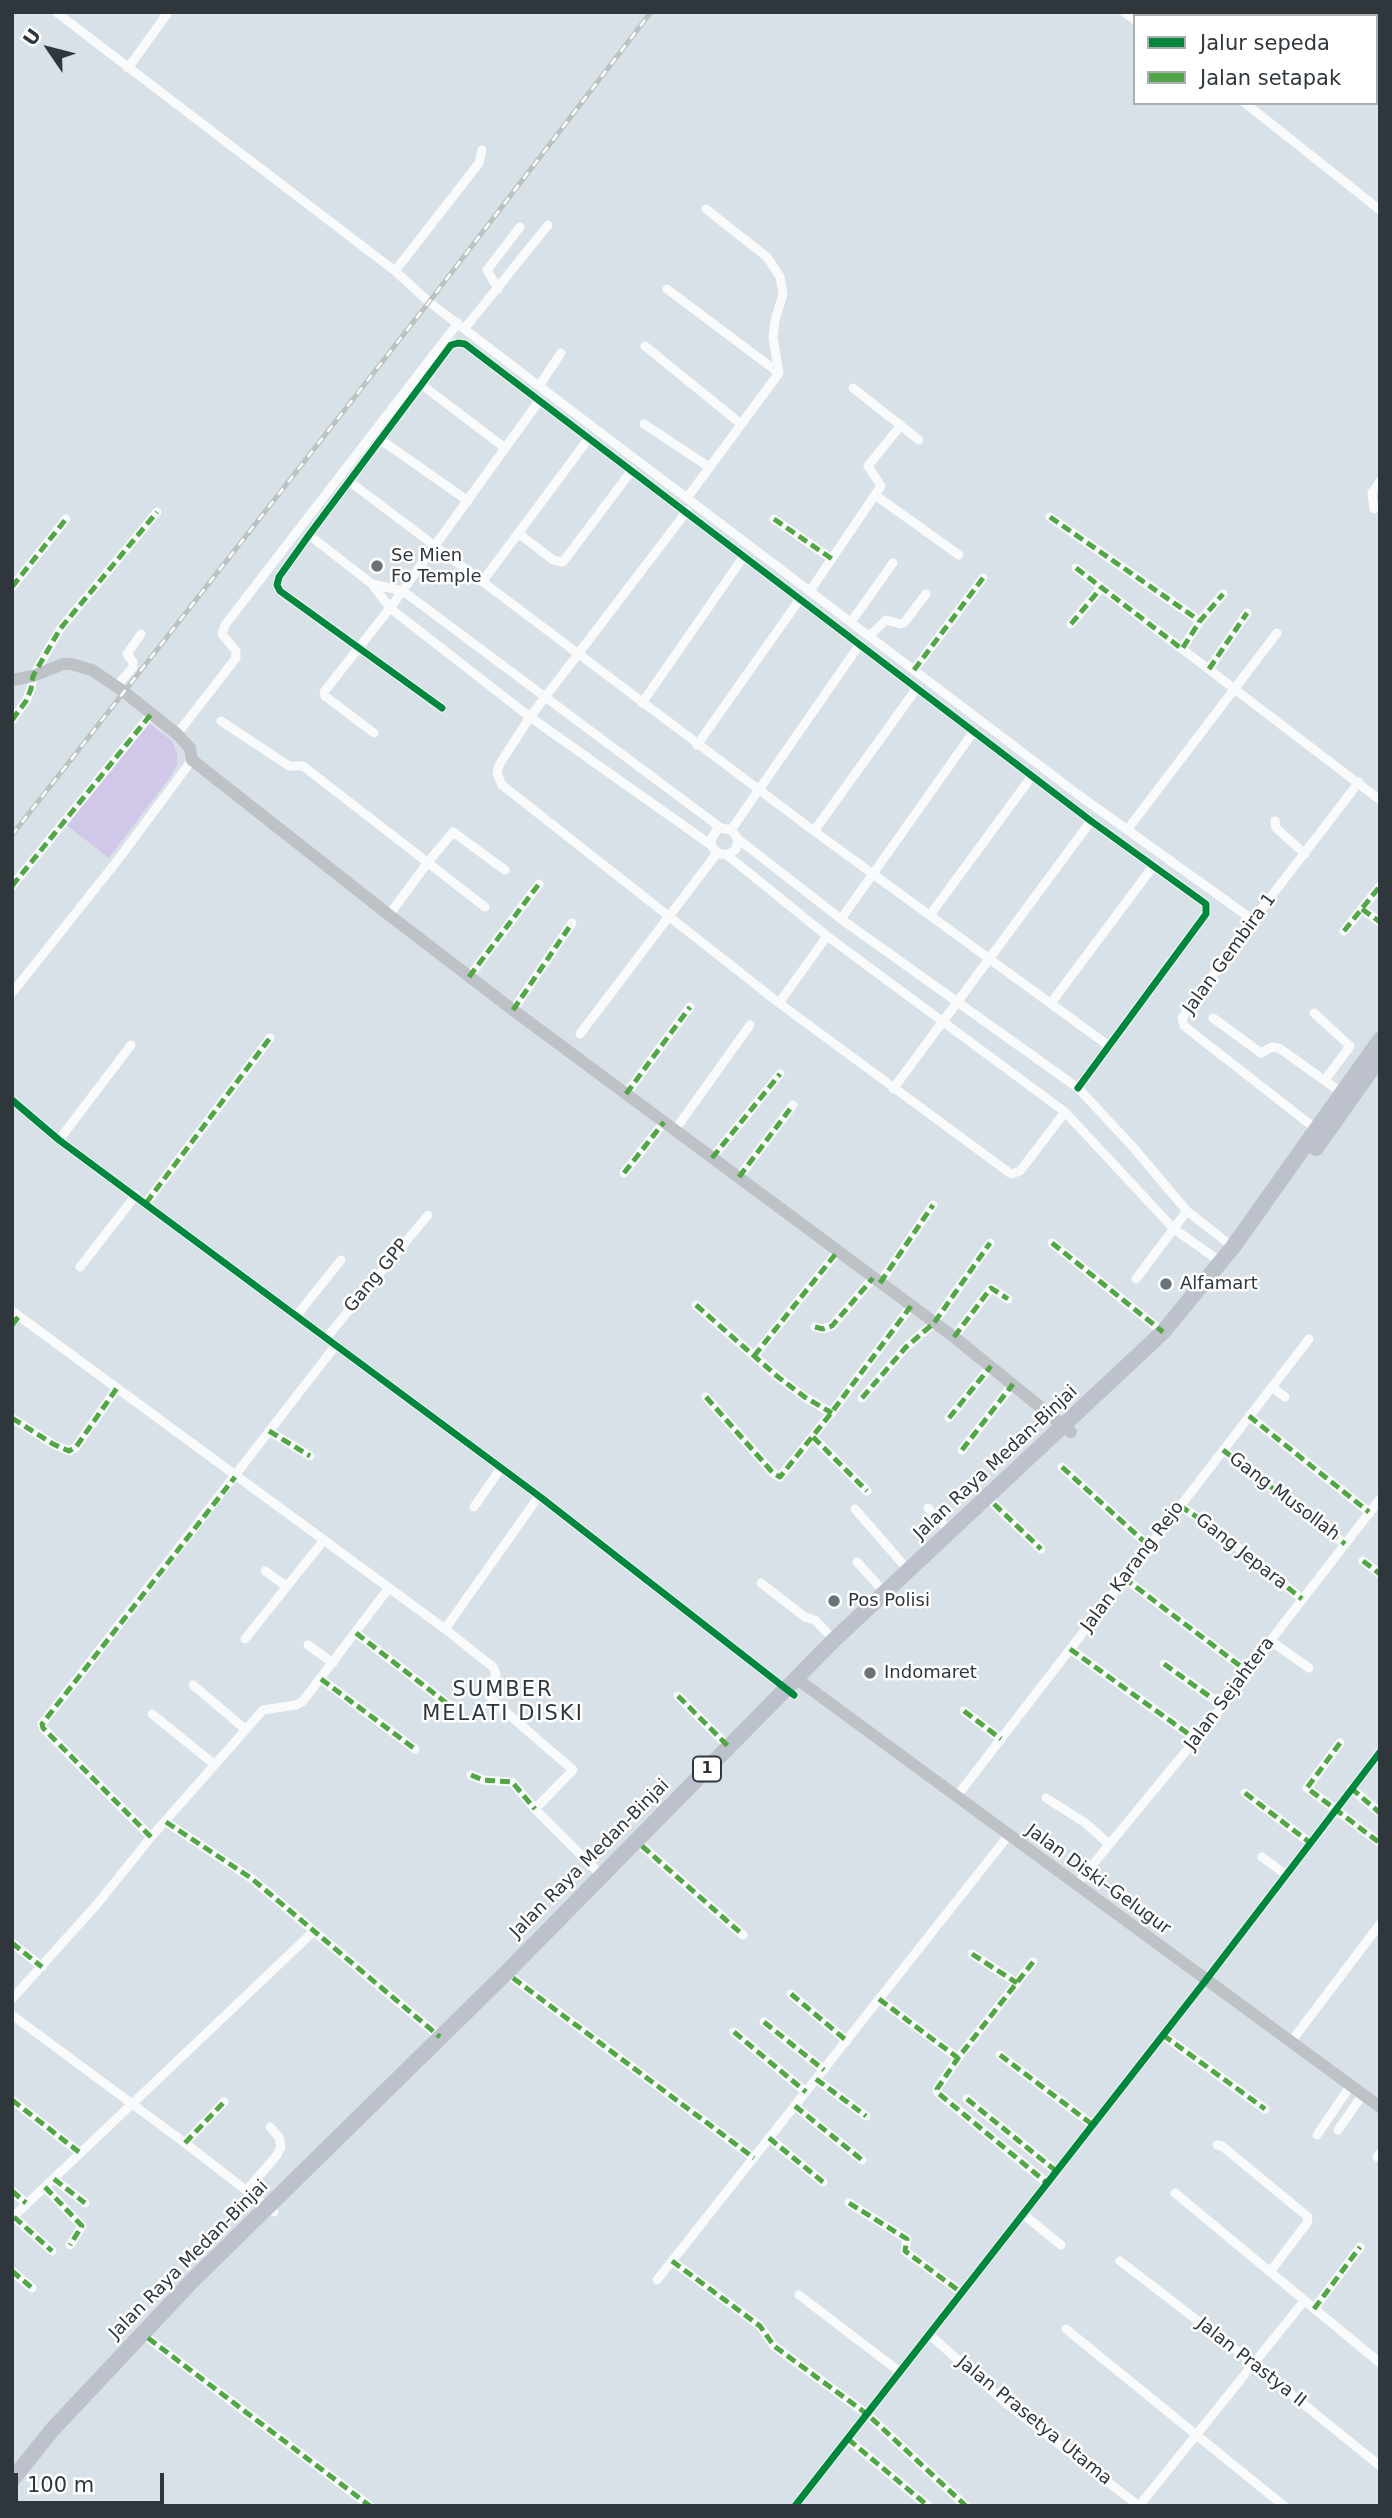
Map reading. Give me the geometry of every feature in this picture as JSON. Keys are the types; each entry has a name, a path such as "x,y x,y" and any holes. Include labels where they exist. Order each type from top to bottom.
{"highway":[{"name":"Jalan Raya Medan-Binjai","path":"12,2494 58,2436 148,2339 440,2036 506,1973 729,1747 994,1504 1163,1332 1233,1247 1380,1040"},
{"name":"Jalan Raya Medan-Binjai","path":"12,2480 52,2430 142,2332 513,1978 796,1687 834,1640 1169,1338 1228,1268 1380,1059"}],"main road":[{"path":"12,681 63,664 92,670 177,734 190,748 192,760 389,915 954,1337 1068,1428"},
{"name":"Jalan Diski–Gelugur","path":"796,1687 957,1796 1380,2107"}],"street":[{"path":"56,12 395,271 429,302 539,386 1127,830 1253,920"},
{"path":"128,68 167,14 164,12"},
{"path":"1248,105 1380,210"},
{"path":"395,271 479,163 482,150"},
{"path":"687,498 779,373 774,338 775,320 783,294 780,277 767,257 706,209"},
{"path":"177,734 236,658 236,650 222,634 225,625 461,326 498,289 548,225"},
{"path":"498,289 487,270 520,228"},
{"path":"667,289 779,373"},
{"path":"442,708 278,588 279,577 309,535 451,345 461,343 687,511 1091,821 1205,902 1207,912 1078,1088"},
{"path":"645,346 741,424"},
{"path":"539,386 561,353"},
{"path":"422,385 505,448"},
{"path":"853,388 919,439"},
{"path":"374,733 324,694 436,547 539,401"},
{"path":"644,424 709,467"},
{"path":"810,591 875,495 881,484 868,467 901,425"},
{"path":"482,582 589,438"},
{"path":"381,439 468,501"},
{"path":"518,533 553,560 563,562 632,470"},
{"path":"1374,509 1372,493 1380,481"},
{"path":"350,482 697,745 989,961 1109,1046"},
{"path":"875,495 959,555"},
{"path":"687,511 530,718 499,765 498,774 502,785 779,1003 1013,1175 1020,1171 1065,1112"},
{"path":"12,720 26,701 33,676 60,629 157,512"},
{"path":"1050,517 1200,621"},
{"path":"12,587 66,519"},
{"path":"774,519 832,559"},
{"path":"309,535 372,584 390,608 530,718 711,845 942,1023 1065,1112 1174,1228 1221,1262"},
{"path":"642,703 744,556"},
{"path":"852,622 893,564"},
{"path":"1076,568 1380,800"},
{"path":"914,670 983,578"},
{"path":"372,584 402,591 721,828 731,830 738,839 841,919 1078,1088 1187,1211 1233,1247"},
{"path":"1071,624 1101,588"},
{"path":"869,636 886,620 905,623 926,594"},
{"path":"1182,649 1200,621 1223,594"},
{"path":"697,745 800,599"},
{"path":"1209,669 1247,613"},
{"path":"1127,830 1277,633"},
{"path":"116,687 133,667 127,654 142,634"},
{"path":"731,830 860,645"},
{"path":"814,831 917,688"},
{"path":"12,886 152,713"},
{"path":"221,721 289,766 303,766 485,907"},
{"path":"841,919 974,731"},
{"path":"12,993 117,861 192,760"},
{"path":"930,915 1032,776"},
{"name":"Jalan Gembira 1","path":"1316,1129 1182,1024 1183,1014 1359,782"},
{"path":"893,1089 1091,821"},
{"path":"1275,821 1276,828 1305,854"},
{"path":"711,845 712,835 721,828"},
{"path":"389,915 453,832 505,870"},
{"path":"580,1034 722,854 736,849 738,839"},
{"path":"1051,1003 1154,865"},
{"path":"469,977 539,884"},
{"path":"1344,931 1379,890"},
{"path":"1362,909 1380,922"},
{"path":"513,1010 572,923"},
{"path":"779,1003 827,936"},
{"path":"626,1094 690,1007"},
{"path":"1314,1013 1350,1046 1325,1080"},
{"path":"1213,1018 1261,1053 1277,1047 1342,1093"},
{"path":"675,1130 750,1025"},
{"path":"146,1203 270,1038"},
{"path":"59,1140 131,1045"},
{"path":"712,1158 779,1074"},
{"path":"12,1100 59,1140 796,1687"},
{"path":"738,1177 793,1105"},
{"path":"624,1173 663,1122"},
{"path":"80,1267 135,1195"},
{"path":"815,1328 832,1326 876,1280 933,1205"},
{"path":"1136,1279 1187,1211"},
{"name":"Gang GPP","path":"327,1337 428,1215"},
{"path":"862,1398 906,1347 934,1323 990,1243"},
{"path":"1052,1243 1163,1332"},
{"path":"754,1356 838,1251"},
{"path":"297,1315 341,1260"},
{"path":"954,1337 991,1288 1008,1299"},
{"path":"695,1305 806,1398 832,1413"},
{"path":"706,1397 778,1477 832,1413 911,1306"},
{"path":"12,1325 16,1314 445,1629 495,1670 489,1694 495,1704 573,1770 534,1809"},
{"name":"Jalan Karang Rejo","path":"957,1796 1309,1339"},
{"path":"151,1837 42,1724 337,1345"},
{"path":"950,1418 991,1366"},
{"path":"962,1450 1013,1384"},
{"path":"1272,1387 1285,1396"},
{"path":"12,1418 69,1451 76,1447 117,1388"},
{"path":"1249,1416 1369,1512"},
{"path":"270,1431 310,1456"},
{"path":"813,1437 867,1491"},
{"name":"Gang Musollah","path":"1223,1450 1345,1544"},
{"path":"1062,1467 1149,1546"},
{"path":"474,1507 501,1468"},
{"path":"445,1629 539,1496"},
{"name":"Jalan Sejahtera","path":"1076,1885 1197,1740 1380,1499"},
{"path":"994,1504 1041,1549"},
{"name":"Gang Jepara","path":"1180,1506 1214,1528 1302,1599"},
{"path":"928,1508 951,1533"},
{"path":"855,1509 909,1571"},
{"path":"245,1639 324,1540"},
{"path":"1363,1561 1380,1574"},
{"path":"857,1562 885,1593"},
{"path":"265,1572 286,1586"},
{"path":"1124,1578 1247,1671"},
{"path":"761,1583 805,1617 815,1620 834,1640"},
{"path":"12,1999 98,1903 151,1837 245,1729 266,1708 301,1703 388,1589"},
{"path":"356,1633 449,1705"},
{"path":"1271,1641 1309,1668"},
{"path":"308,1645 333,1663"},
{"path":"1070,1649 1197,1740"},
{"path":"1164,1664 1223,1706"},
{"path":"321,1679 415,1749"},
{"path":"193,1685 245,1729"},
{"path":"678,1696 729,1747"},
{"path":"964,1711 1001,1739"},
{"path":"152,1714 214,1764"},
{"path":"1340,1743 1307,1788 1380,1843"},
{"path":"795,2506 1206,1980 1380,1752"},
{"path":"471,1775 483,1780 510,1781 534,1809 601,1875"},
{"path":"1351,1788 1380,1813"},
{"path":"1245,1793 1310,1842"},
{"path":"1046,1798 1084,1822 1109,1844"},
{"path":"166,1822 251,1878 440,2036"},
{"path":"657,2280 1008,1836"},
{"path":"642,1846 743,1934"},
{"path":"1262,1857 1285,1874"},
{"path":"1290,2043 1380,1924"},
{"path":"52,2251 13,2218 79,2152 133,2105 314,1931"},
{"path":"12,1943 42,1967"},
{"path":"972,1954 1017,1983"},
{"path":"1033,1962 958,2058 938,2086 938,2093 1047,2183"},
{"path":"513,1978 754,2158"},
{"path":"791,1994 847,2041"},
{"path":"879,1999 958,2058"},
{"path":"12,2015 271,2209"},
{"path":"764,2022 824,2070"},
{"path":"734,2032 806,2092"},
{"path":"1163,2035 1265,2109"},
{"path":"1000,2055 1093,2125"},
{"path":"816,2080 866,2116"},
{"path":"1317,2134 1351,2085"},
{"path":"1338,2130 1363,2094"},
{"path":"967,2099 1056,2171"},
{"path":"12,2100 79,2152"},
{"path":"185,2143 224,2102"},
{"path":"795,2106 862,2160"},
{"path":"247,2190 281,2147 279,2137 270,2127"},
{"path":"769,2138 823,2182"},
{"path":"1217,2145 1222,2146 1308,2217 1307,2223 1270,2272"},
{"path":"54,2179 85,2203"},
{"path":"45,2187 81,2224 81,2230 70,2245"},
{"path":"12,2191 26,2203"},
{"path":"1175,2193 1380,2363"},
{"path":"849,2203 907,2239 905,2251 962,2292"},
{"path":"1023,2214 1061,2245"},
{"path":"1314,2309 1360,2247"},
{"path":"672,2261 760,2326 774,2346 867,2414 966,2506"},
{"name":"Jalan Prastya II","path":"1120,2261 1380,2466"},
{"path":"12,2271 32,2288"},
{"path":"799,2295 900,2372"},
{"path":"1139,2506 1304,2301"},
{"path":"1066,2329 1284,2506"},
{"name":"Jalan Prasetya Utama","path":"929,2334 1008,2405 1139,2506"},
{"path":"148,2339 370,2506"},
{"path":"848,2439 928,2506"}],"shaded area":[{"path":"149,723 172,741 177,754 177,765 109,858 65,824"}],"railway":[{"path":"12,835 429,302 651,12"}],"marked path":[{"path":"12,720 26,701 33,676 60,629 157,512"},
{"path":"1050,517 1200,621"},
{"path":"12,587 66,519"},
{"path":"774,519 832,559"},
{"path":"1076,568 1182,649 1200,621 1223,594"},
{"path":"914,670 983,578"},
{"path":"1071,624 1101,588"},
{"path":"1209,669 1247,613"},
{"path":"12,886 152,713"},
{"path":"469,977 539,884"},
{"path":"1344,931 1380,886"},
{"path":"1362,909 1380,922"},
{"path":"513,1010 572,923"},
{"path":"626,1094 690,1007"},
{"path":"146,1203 270,1038"},
{"path":"712,1158 780,1074"},
{"path":"739,1177 793,1105"},
{"path":"624,1173 664,1122"},
{"path":"880,1283 933,1205"},
{"path":"862,1398 906,1347 934,1323 990,1243"},
{"path":"1052,1243 1163,1332"},
{"path":"754,1356 838,1251"},
{"path":"815,1327 823,1329 832,1326 873,1278"},
{"path":"954,1337 991,1288 1008,1299"},
{"path":"696,1305 778,1377 832,1413"},
{"path":"706,1397 773,1473 780,1477 911,1306"},
{"path":"12,1325 19,1316"},
{"path":"949,1418 991,1366"},
{"path":"962,1450 1013,1384"},
{"path":"12,1418 69,1451 76,1447 117,1388"},
{"path":"1249,1416 1369,1512"},
{"path":"269,1431 310,1456"},
{"path":"813,1437 867,1491"},
{"path":"1223,1450 1345,1544"},
{"path":"1062,1467 1149,1546"},
{"path":"151,1837 42,1724 235,1477"},
{"path":"994,1504 1041,1549"},
{"path":"1180,1506 1214,1528 1302,1599"},
{"path":"1363,1561 1380,1574"},
{"path":"1124,1578 1247,1671"},
{"path":"356,1633 449,1705"},
{"path":"1070,1649 1197,1740"},
{"path":"1164,1664 1223,1706"},
{"path":"321,1679 415,1749"},
{"path":"678,1696 729,1747"},
{"path":"964,1711 1001,1739"},
{"path":"1340,1743 1307,1788 1380,1843"},
{"path":"471,1775 483,1780 512,1782 535,1809"},
{"path":"1351,1788 1380,1813"},
{"path":"1245,1793 1309,1842"},
{"path":"166,1822 251,1878 440,2037"},
{"path":"642,1846 743,1935"},
{"path":"12,1943 42,1967"},
{"path":"972,1954 1017,1983"},
{"path":"1033,1962 937,2089 938,2093 1047,2183"},
{"path":"513,1978 754,2158"},
{"path":"791,1994 847,2041"},
{"path":"879,1999 958,2058"},
{"path":"764,2022 824,2070"},
{"path":"734,2032 806,2092"},
{"path":"1163,2035 1265,2109"},
{"path":"1000,2055 1093,2125"},
{"path":"816,2079 866,2116"},
{"path":"967,2099 1056,2171"},
{"path":"12,2100 79,2152"},
{"path":"185,2143 224,2102"},
{"path":"795,2106 862,2160"},
{"path":"769,2138 823,2182"},
{"path":"54,2179 85,2203"},
{"path":"45,2187 82,2226 70,2245"},
{"path":"12,2191 26,2203"},
{"path":"849,2203 907,2239 905,2251 962,2293"},
{"path":"14,2217 52,2251"},
{"path":"1314,2309 1360,2247"},
{"path":"672,2261 760,2326 774,2346 867,2414 966,2506"},
{"path":"12,2271 32,2288"},
{"path":"148,2338 370,2506"},
{"path":"848,2439 928,2506"}],"cycle path":[{"path":"442,708 280,591 277,585 279,577 309,535 451,345 458,343 465,344 1091,821 1206,904 1206,914 1078,1088"},
{"path":"12,1100 59,1140 539,1496 794,1695"},
{"path":"795,2506 1206,1980 1380,1752"}],"place":[{"name":"Se Mien Fo Temple","path":"377,566"},
{"name":"Alfamart","path":"1166,1284"},
{"name":"Pos Polisi","path":"834,1601"},
{"name":"Indomaret","path":"870,1673"}],"district":[{"name":"SUMBER MELATI DISKI","path":"503,1703"}]}
